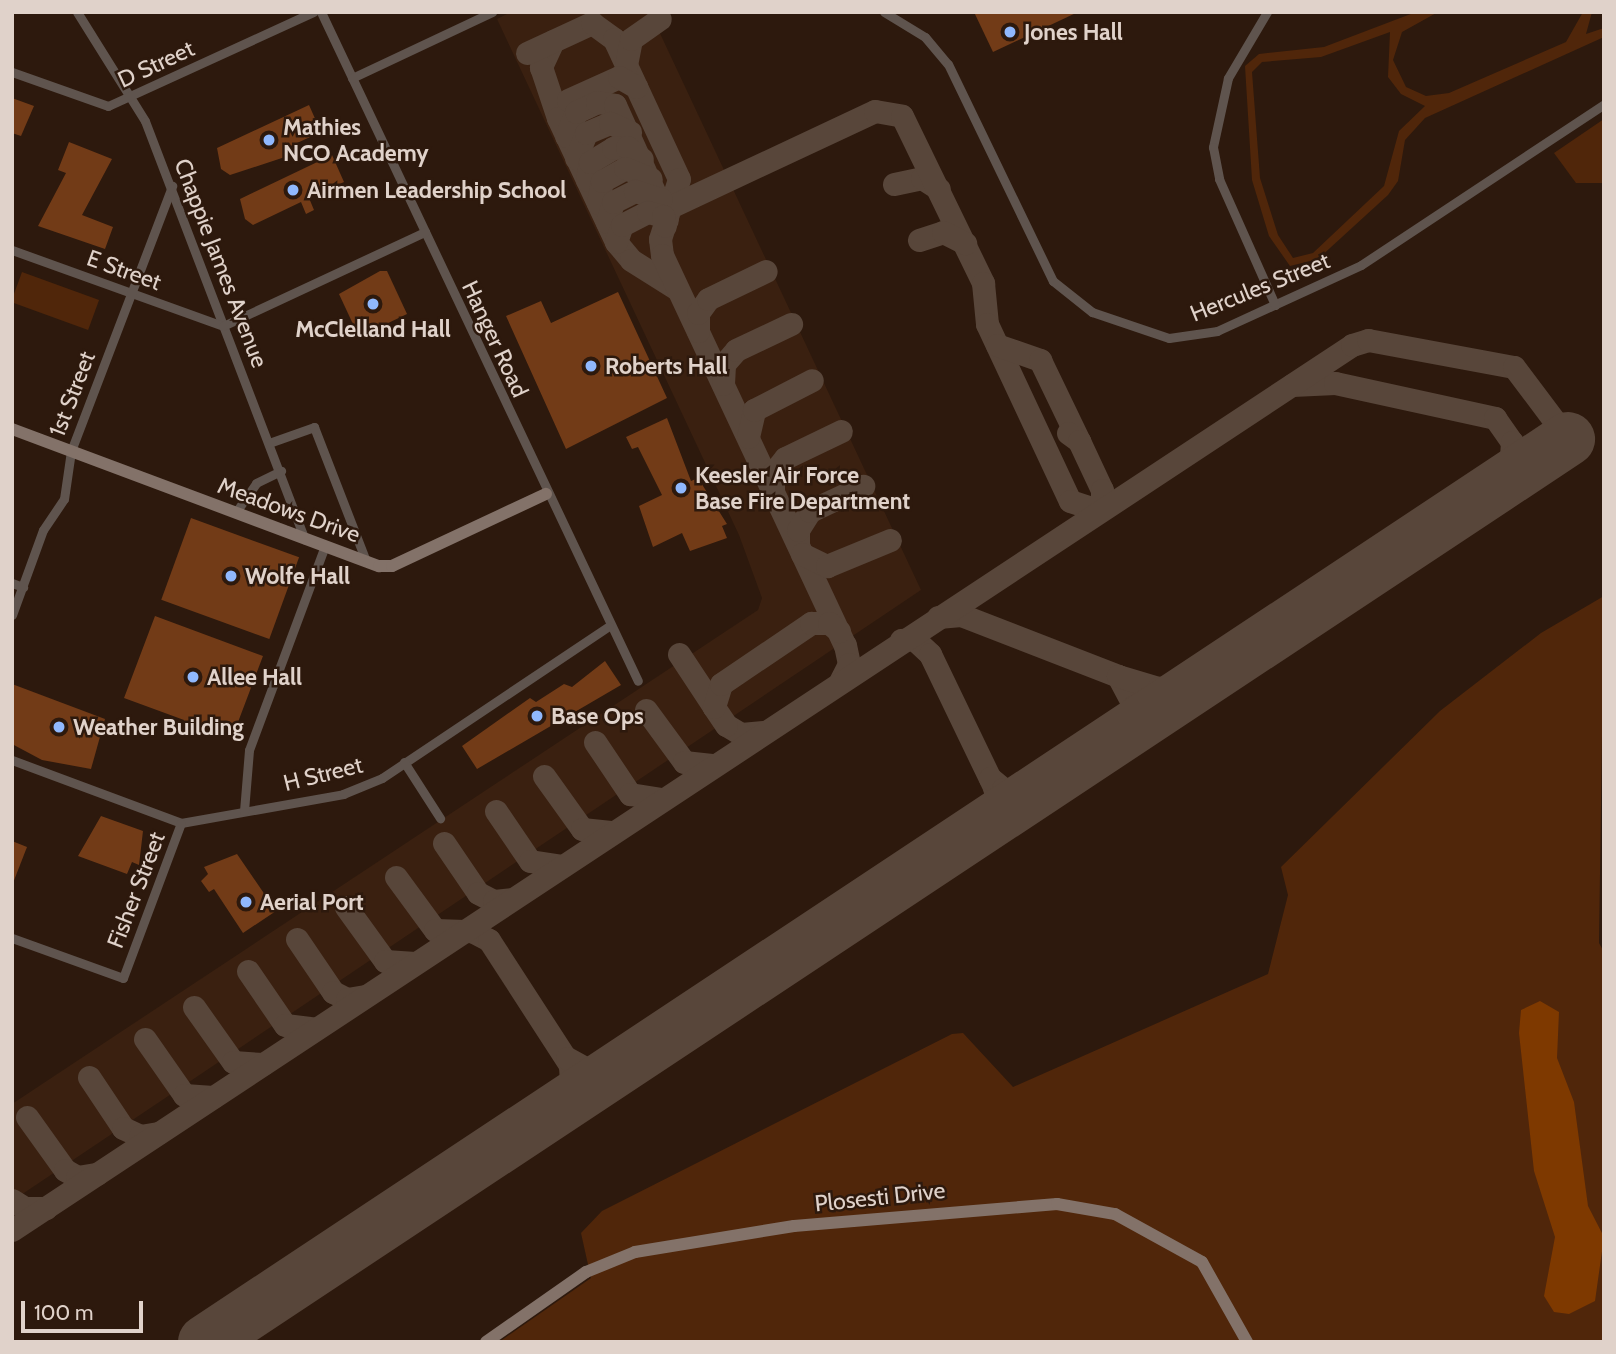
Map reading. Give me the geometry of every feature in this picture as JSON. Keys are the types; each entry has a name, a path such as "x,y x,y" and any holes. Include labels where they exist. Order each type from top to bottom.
{"street":[{"name":"Chappie James Avenue","path":"77,12 132,97 172,186 305,539"},
{"name":"D Street","path":"12,72 97,104 132,97 313,12"},
{"name":"Hanger Road","path":"321,12 546,494 638,681"},
{"path":"352,78 492,12"},
{"name":"Hercules Street","path":"884,12 941,54 1041,261 1076,303 1151,334 1186,338 1275,305 1361,265 1604,104"},
{"path":"1267,12 1233,67 1213,147 1219,178 1275,305"},
{"name":"1st Street","path":"12,615 43,530 64,499 71,451 172,186"},
{"path":"223,327 425,232"},
{"name":"E Street","path":"12,250 223,327"},
{"path":"269,443 314,427 366,561"},
{"name":"Meadows Drive","path":"12,429 366,561 392,566 546,494"},
{"path":"236,512 256,483 281,471"},
{"path":"244,811 249,750 325,546"},
{"path":"12,583 23,587"},
{"name":"H Street","path":"181,823 365,788 610,626"},
{"path":"12,760 181,823"},
{"path":"404,762 440,818"},
{"name":"Fisher Street","path":"12,938 123,978 181,823"},
{"name":"Plosesti Drive","path":"486,1342 586,1272 635,1252 794,1226 1057,1204 1115,1214 1202,1262 1247,1342"}],"shaded area":[{"path":"511,12 650,12 921,590 12,1201 12,1104 758,610 762,598 739,535 497,19"},
{"path":"1416,12 1438,12 1402,32 1393,60 1406,87 1426,96 1449,93 1566,42 1583,12 1592,12 1586,34 1604,28 1604,37 1425,118 1405,140 1398,181 1388,195 1318,259 1290,266 1269,236 1252,180 1245,66 1259,54 1324,47","holes":["1390,32 1388,77 1401,94 1425,106 1399,131 1384,186 1313,253 1293,258 1278,235 1260,178 1252,72 1262,62 1321,57"]},
{"path":"1604,119 1604,183 1576,183 1554,153"},
{"path":"22,272 99,300 88,330 12,302"},
{"path":"1604,596 1599,943 1604,952 1604,1342 499,1342 591,1278 581,1233 602,1211 952,1034 963,1033 1013,1087 1268,974 1288,895 1281,867 1440,711 1541,633"},
{"path":"1540,1001 1559,1012 1557,1058 1574,1102 1588,1206 1604,1237 1595,1301 1569,1314 1554,1312 1544,1296 1555,1237 1534,1171 1519,1033 1521,1010"}],"building":[{"name":"Jones Hall","path":"974,12 1078,12 993,52"},
{"path":"12,98 34,106 21,136 12,133"},
{"name":"Mathies NCO Academy","path":"309,105 321,132 284,149 288,156 230,175 221,169 217,148"},
{"path":"69,142 112,159 82,215 113,227 105,249 38,226 66,173 58,170"},
{"name":"Airmen Leadership School","path":"332,155 344,182 309,198 314,210 306,214 301,202 253,225 245,219 240,199"},
{"name":"McClelland Hall","path":"380,271 387,271 407,314 359,337 339,294"},
{"name":"Roberts Hall","path":"618,292 667,398 566,449 506,316 541,301 551,323"},
{"name":"Keesler Air Force Base Fire Department","path":"667,418 691,481 698,478 727,524 722,526 727,538 690,551 682,533 653,547 639,506 662,495 638,447 632,449 626,437"},
{"name":"Wolfe Hall","path":"191,518 299,557 269,639 161,600"},
{"name":"Allee Hall","path":"155,616 263,656 232,738 193,723 190,732 181,728 184,720 124,698"},
{"name":"Base Ops","path":"605,661 621,685 477,769 462,746 530,698 536,702 564,684 572,687"},
{"name":"Weather Building","path":"12,684 105,719 91,769 42,760 12,744"},
{"path":"101,816 143,831 139,865 132,862 127,874 78,856"},
{"path":"12,841 27,847 13,883 12,883"},
{"name":"Aerial Port","path":"237,854 276,911 243,933 214,889 209,892 201,881 208,874 204,867"}],"taxiway":[{"path":"626,65 631,39 660,19"},
{"path":"527,53 592,23 614,39 679,179 660,239 662,255 845,645 849,664 841,680"},
{"path":"553,41 541,67 558,118 616,242 631,260 677,289"},
{"path":"568,100 619,77 636,87"},
{"path":"566,136 576,112 597,102 615,105 667,220"},
{"path":"672,206 875,111 902,116 983,283 987,324 1070,501 1097,510"},
{"path":"576,158 586,133 610,123 630,132"},
{"path":"587,180 590,162 613,148 627,147 642,159"},
{"path":"598,203 602,181 625,168 651,179"},
{"path":"894,184 922,178 939,189"},
{"path":"607,222 613,202 635,191 661,199"},
{"path":"616,242 622,225 648,212 663,216 665,226"},
{"path":"919,240 943,232 965,243"},
{"path":"698,331 698,313 708,299 766,271"},
{"path":"723,384 724,364 736,350 791,324"},
{"path":"12,1230 1352,345 1368,340 1514,367 1568,439"},
{"path":"997,345 1040,360 1079,441"},
{"path":"748,437 754,410 812,380"},
{"path":"1292,385 1335,383 1495,418 1512,442 1510,470 1499,484"},
{"path":"773,491 773,473 785,458 841,431"},
{"path":"1068,433 1079,441 1102,490 1102,507"},
{"path":"798,544 798,530 810,511 863,486"},
{"path":"802,554 827,566 890,540"},
{"path":"938,617 961,615 1118,676 1134,706 1120,737"},
{"path":"763,732 741,734 726,725 714,707 721,684 811,623 829,623 839,631"},
{"path":"901,640 914,639 930,654 994,787 998,806 988,822"},
{"path":"679,654 714,707"},
{"path":"1118,676 1158,688 1200,684"},
{"path":"646,710 684,762 714,765"},
{"path":"595,742 630,794 662,799"},
{"path":"544,776 582,829 613,832"},
{"path":"990,778 1003,789 1034,792"},
{"path":"496,811 530,861 560,866"},
{"path":"444,843 478,893 494,901 512,899"},
{"path":"396,877 435,930 472,931 489,940 570,1065 571,1087 562,1105"},
{"path":"346,907 385,961 415,963"},
{"path":"297,939 333,992 347,999 365,996"},
{"path":"248,971 285,1025 316,1029"},
{"path":"194,1007 233,1062 263,1064"},
{"path":"145,1039 184,1095 213,1097"},
{"path":"567,1058 587,1069 619,1068"},
{"path":"89,1077 123,1128 140,1136 158,1133"},
{"path":"27,1117 65,1170 77,1177 97,1174"},
{"path":"12,1200 25,1208 46,1208"}],"runway":[{"path":"205,1342 1568,439"}],"place":[{"name":"Jones Hall","path":"1010,32"},
{"name":"Mathies NCO Academy","path":"269,140"},
{"name":"Airmen Leadership School","path":"293,190"},
{"name":"McClelland Hall","path":"373,304"},
{"name":"Roberts Hall","path":"591,366"},
{"name":"Keesler Air Force Base Fire Department","path":"681,488"},
{"name":"Wolfe Hall","path":"231,576"},
{"name":"Allee Hall","path":"193,677"},
{"name":"Base Ops","path":"537,716"},
{"name":"Weather Building","path":"59,727"},
{"name":"Aerial Port","path":"246,902"}]}
